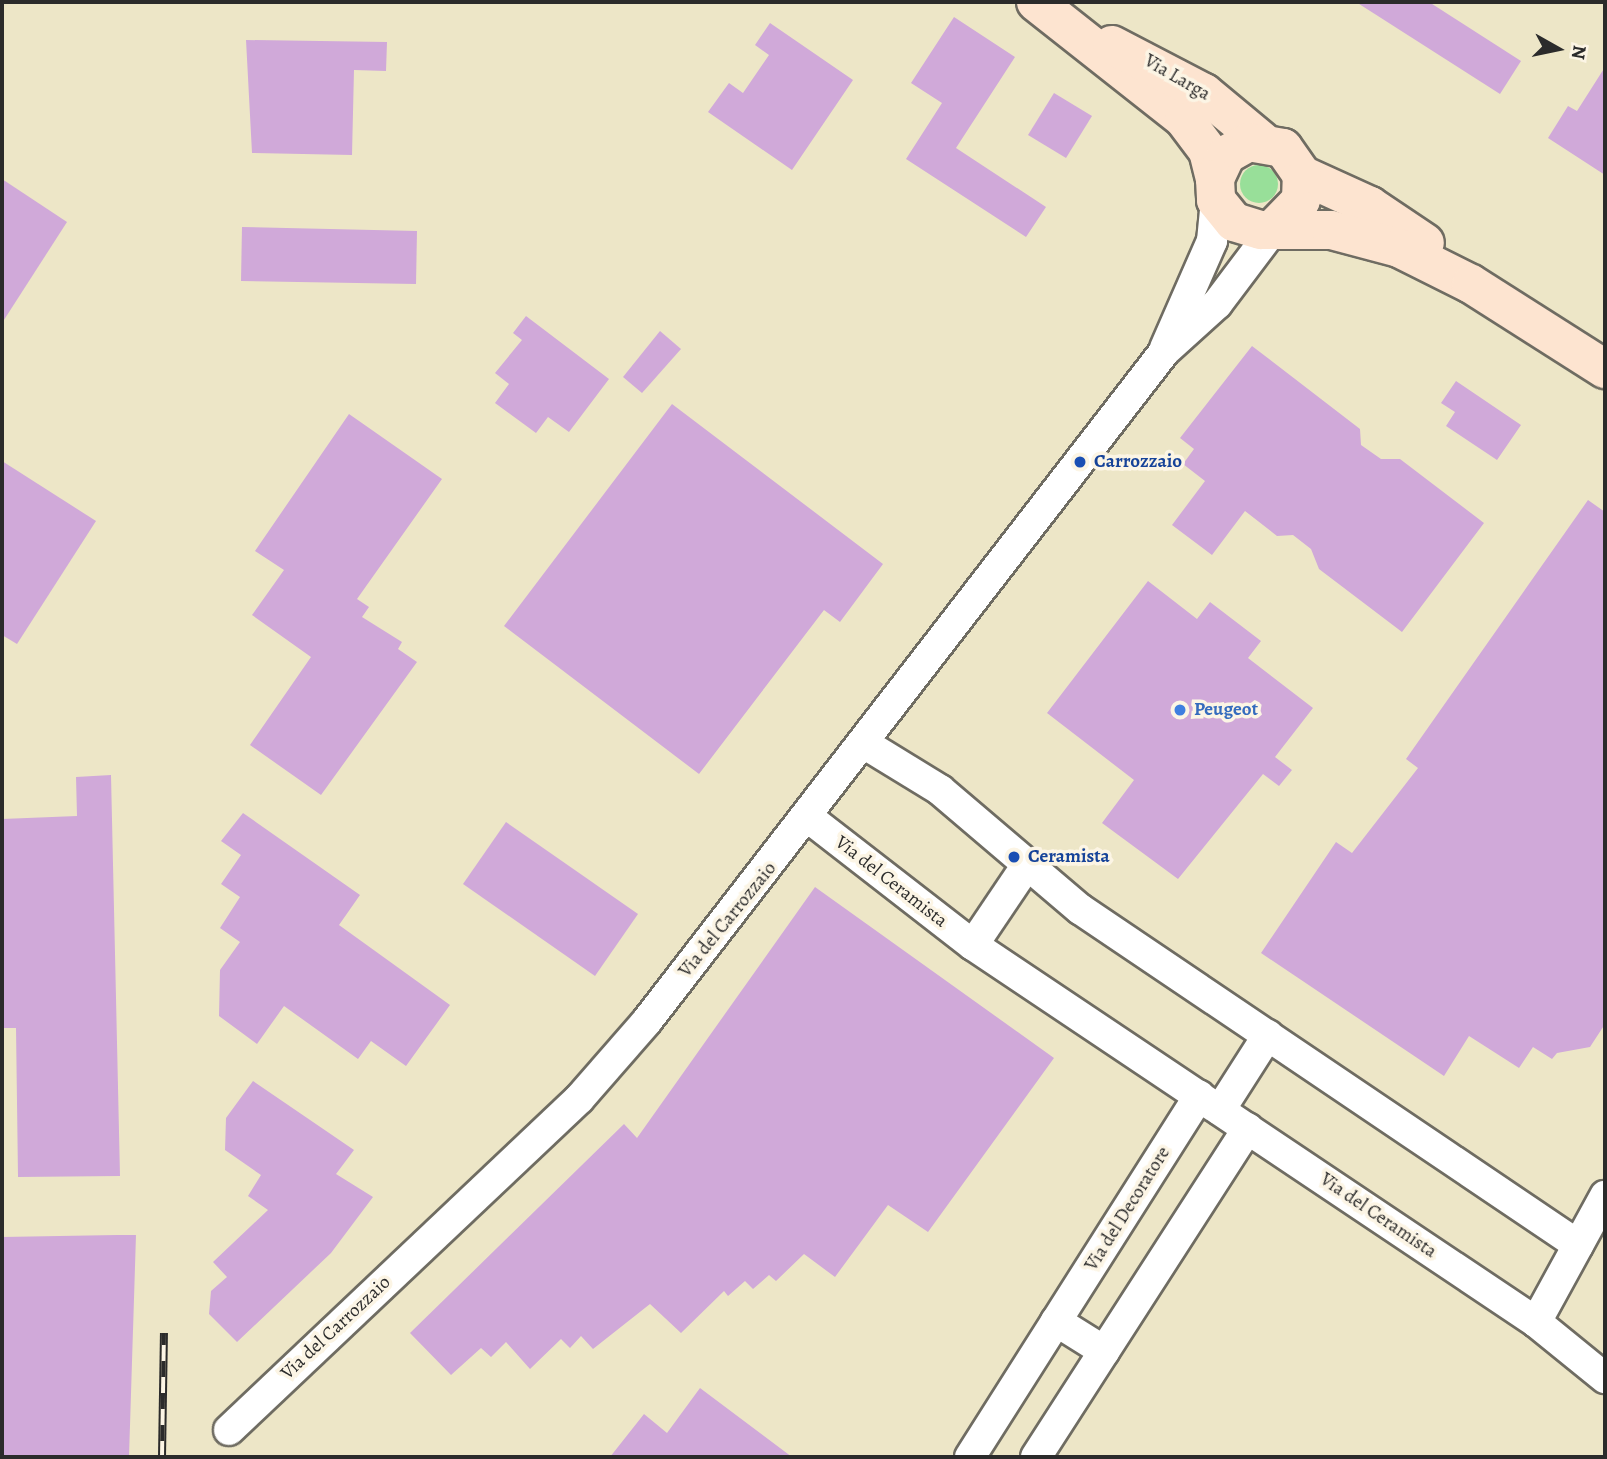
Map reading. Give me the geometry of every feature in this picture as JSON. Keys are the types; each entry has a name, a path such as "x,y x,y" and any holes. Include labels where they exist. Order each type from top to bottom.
{"main road":[{"name":"Via Larga","path":"1037,2 1082,32 1184,119 1208,151 1215,189 1246,228 1275,227 1356,234 1472,284"},
{"name":"Via Larga","path":"1082,32 1186,82 1262,141 1283,148 1302,175 1408,230 1472,284 1605,369"},
{"path":"1215,189 1237,146 1262,141"},
{"path":"1275,227 1301,200 1302,175"}],"street":[{"name":"Via del Carrozzaio","path":"1164,352 1212,241 1215,189"},
{"name":"Via del Carrozzaio","path":"229,1430 579,1099 809,818 1164,352 1217,304 1275,227"},
{"path":"865,744 940,790 1025,868 1578,1245"},
{"name":"Via del Ceramista","path":"809,818 973,945 1536,1322 1605,1378"},
{"path":"973,945 1025,868"},
{"path":"1210,1103 1268,1035"},
{"name":"Via del Decoratore","path":"970,1457 1056,1321 1210,1103"},
{"path":"1036,1457 1248,1128"},
{"path":"1536,1322 1605,1196"},
{"path":"1056,1321 1104,1351"}],"green space":[{"path":"1259,165 1272,171 1278,184 1272,197 1259,203 1246,197 1240,184 1246,171"}],"building":[{"path":"1356,2 1429,2 1521,61 1500,94"},
{"path":"954,17 1015,57 956,148 1046,207 1026,237 906,159 942,103 911,83"},
{"path":"770,23 853,80 792,170 708,112 729,83 743,93 769,55 755,45"},
{"path":"246,40 387,42 386,71 354,70 352,155 252,153"},
{"path":"1605,67 1605,175 1548,138 1568,106 1577,111"},
{"path":"1054,93 1092,116 1066,158 1028,135"},
{"path":"2,179 67,222 2,323"},
{"path":"242,227 417,231 416,284 241,281"},
{"path":"526,316 609,379 569,432 548,417 536,433 495,403 509,384 495,373 522,340 513,333"},
{"path":"660,331 681,349 642,393 623,377"},
{"path":"1252,346 1360,429 1361,445 1381,459 1400,459 1484,523 1402,632 1319,569 1311,549 1293,535 1277,536 1245,511 1212,555 1172,525 1205,481 1183,464 1194,449 1180,438"},
{"path":"1456,381 1521,425 1497,460 1446,426 1455,412 1441,403"},
{"path":"672,404 883,564 840,622 824,610 699,774 504,626"},
{"path":"349,414 442,479 357,599 369,607 362,617 402,642 398,649 417,662 321,795 250,745 311,657 252,615 284,570 255,551"},
{"path":"2,461 96,521 17,644 2,635"},
{"path":"1588,500 1605,512 1605,1024 1590,1047 1557,1053 1552,1059 1533,1047 1519,1068 1469,1036 1444,1076 1261,953 1336,842 1352,853 1418,768 1406,759"},
{"name":"Peugeot","path":"1148,581 1197,619 1210,602 1261,641 1248,658 1313,708 1275,757 1292,770 1279,786 1263,774 1178,879 1102,823 1134,780 1047,713"},
{"path":"111,775 120,1176 18,1177 16,1028 2,1028 2,819 77,816 76,777"},
{"path":"243,813 360,895 339,925 450,1005 406,1066 371,1041 358,1059 284,1006 257,1044 219,1016 220,970 240,942 220,928 240,897 221,884 241,855 221,841"},
{"path":"506,822 638,914 595,976 463,884"},
{"path":"815,887 1054,1058 928,1232 888,1205 835,1277 804,1254 776,1281 769,1275 753,1289 745,1281 728,1296 724,1291 681,1333 650,1304 593,1349 581,1336 570,1348 561,1339 530,1369 506,1342 491,1357 481,1348 451,1375 410,1333 624,1124 637,1138"},
{"path":"253,1081 354,1150 336,1174 373,1197 331,1253 237,1342 209,1314 211,1291 227,1277 213,1262 268,1210 248,1196 261,1175 225,1150 226,1118"},
{"path":"136,1235 129,1457 2,1457 2,1237"},
{"path":"700,1388 792,1457 610,1457 644,1414 667,1433"}],"railway":[{"path":"162,1457 164,1333"}],"place":[{"name":"Carrozzaio","path":"1080,462"},
{"name":"Peugeot","path":"1180,710"},
{"name":"Ceramista","path":"1014,857"}]}
